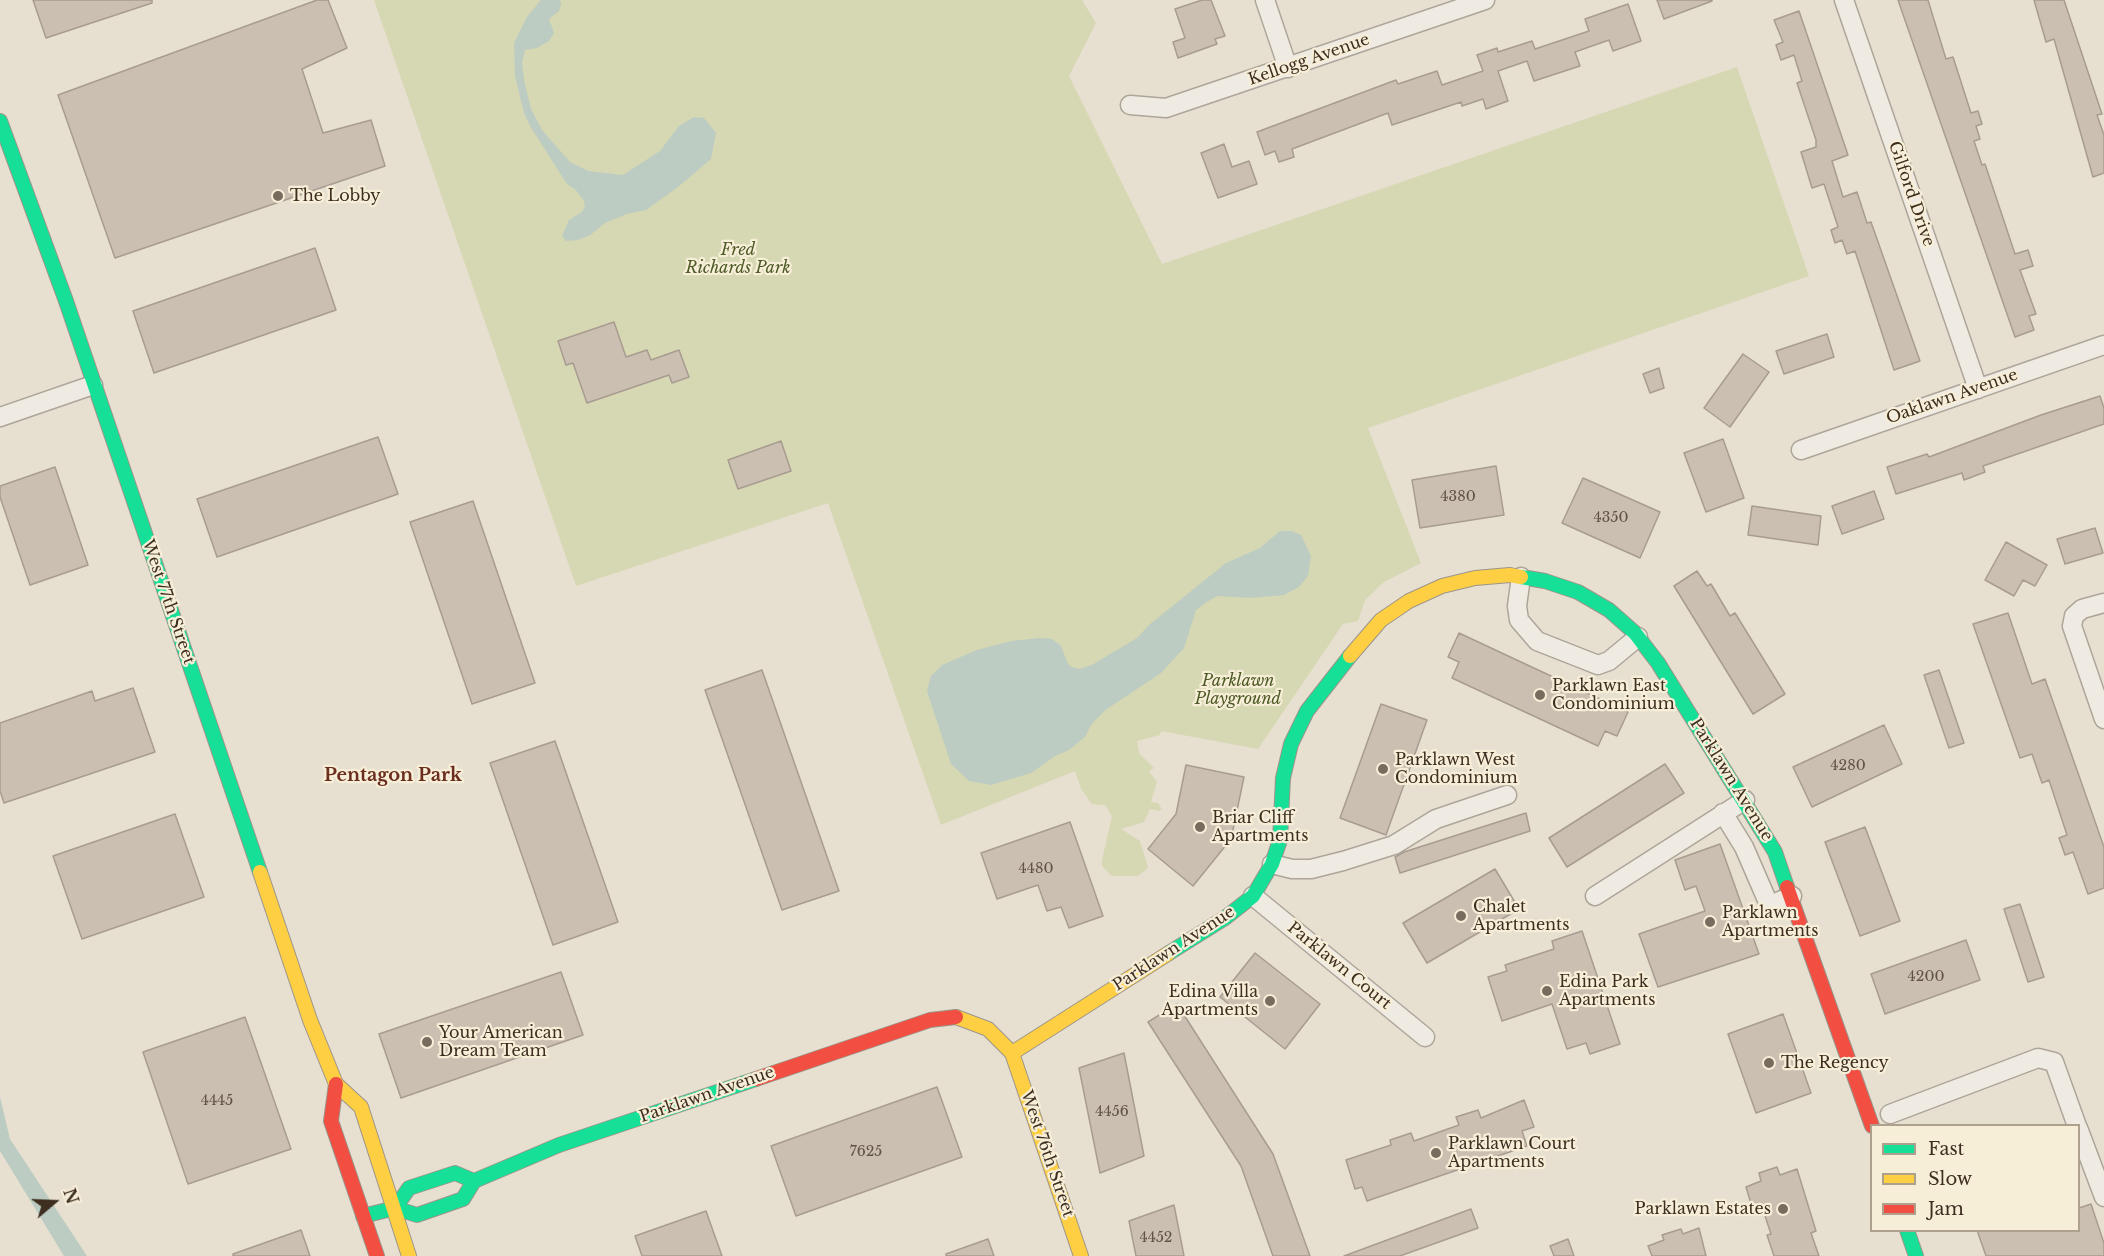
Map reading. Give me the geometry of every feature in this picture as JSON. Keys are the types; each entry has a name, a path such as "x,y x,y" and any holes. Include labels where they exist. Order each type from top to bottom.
{"street":[{"path":"1265,0 1288,68"},
{"name":"Kellogg Avenue","path":"1130,105 1166,108 1485,0"},
{"name":"Gilford Drive","path":"1844,0 1978,389"},
{"name":"West 77th Street","path":"0,121 66,301 310,1020 336,1084 361,1107 409,1256"},
{"name":"Oaklawn Avenue","path":"1801,450 2104,345"},
{"path":"0,417 93,385"},
{"path":"1521,577 1517,606 1519,620 1537,641 1598,665 1609,661 1638,637"},
{"name":"Parklawn Avenue","path":"363,1216 395,1208 417,1215 463,1199 474,1181 559,1145 930,1020 959,1017 988,1029 1012,1053 1226,918 1253,896 1272,864 1280,840 1283,778 1291,744 1307,711 1380,620 1409,601 1442,586 1475,578 1521,577 1545,581 1578,592 1609,610 1638,637 1659,663 1775,852 1872,1124"},
{"path":"2104,603 2082,609 2074,616 2072,627 2104,719"},
{"path":"1272,864 1302,869 1343,861 1394,845 1436,819 1507,795"},
{"path":"1595,896 1745,800"},
{"path":"1723,813 1744,847 1767,900 1772,904 1792,896"},
{"name":"Parklawn Court","path":"1253,896 1425,1037"},
{"name":"West 76th Street","path":"1012,1053 1081,1256"},
{"path":"1890,1114 2038,1058 2054,1062 2077,1124"},
{"path":"336,1084 331,1120 377,1256"},
{"path":"2080,1132 2104,1197"},
{"path":"395,1208 409,1188 454,1173 474,1181"},
{"path":"1908,1232 1916,1256"}],"green space":[{"name":"Fred Richards Park","path":"374,0 1082,0 1096,23 1069,76 1162,264 1737,67 1809,276 1368,428 1421,563 1384,582 1365,600 1358,621 1343,624 1258,749 1161,731 1160,735 1137,741 1139,753 1154,768 1149,771 1157,782 1151,802 1158,803 1162,809 1159,811 1150,809 1144,822 1121,829 1140,841 1148,868 1138,876 1112,876 1102,866 1102,860 1112,816 1105,805 1092,804 1081,789 1075,771 941,825 828,503 576,586"}],"shaded area":[{"path":"541,0 560,0 561,4 559,11 549,19 554,33 549,41 537,48 525,50 522,63 524,80 531,109 542,130 570,162 588,171 623,175 660,151 679,126 694,117 704,118 716,133 711,159 678,187 646,210 627,214 605,223 590,235 578,240 566,241 562,236 569,220 582,212 585,206 584,201 576,190 567,184 530,126 524,113 515,76 514,43 527,17"},
{"path":"1280,531 1291,531 1301,535 1311,556 1308,576 1299,587 1284,595 1251,598 1217,596 1207,602 1196,610 1184,648 1161,673 1104,711 1091,725 1085,737 1069,750 1055,756 1031,773 991,785 969,781 951,764 927,691 931,676 942,665 977,650 1011,641 1040,638 1052,639 1061,646 1068,664 1072,667 1079,669 1092,665 1137,638 1149,625 1226,563 1260,548"},
{"path":"0,1097 10,1139 87,1256 64,1256 0,1151"}],"building":[{"path":"33,0 152,0 152,3 46,38"},
{"path":"317,0 328,0 347,48 302,69 323,133 371,120 385,166 115,258 58,95"},
{"path":"1202,0 1211,0 1225,36 1215,39 1217,44 1178,58 1173,42 1185,38 1175,9"},
{"path":"1657,0 1712,0 1712,1 1664,19"},
{"path":"1898,0 1928,0 1946,59 1953,57 1971,113 1978,111 1982,124 1976,126 1980,139 1974,141 1982,165 1985,164 2015,254 2028,250 2033,266 2020,270 2036,314 2029,316 2034,330 2015,337"},
{"path":"2034,0 2064,0 2102,114 2097,115 2104,135 2104,173 2093,177 2054,39 2046,42"},
{"path":"1628,4 1641,41 1613,51 1609,40 1575,52 1580,66 1534,81 1527,61 1498,71 1508,101 1486,109 1483,99 1462,106 1461,102 1392,125 1388,113 1292,149 1294,157 1279,162 1275,151 1265,155 1257,132 1396,80 1398,84 1437,71 1442,85 1483,71 1477,55 1497,48 1498,52 1532,41 1535,49 1589,31 1585,19"},
{"path":"1799,11 1848,155 1832,161 1843,197 1857,192 1867,223 1871,222 1920,361 1894,370 1855,251 1847,254 1842,240 1835,243 1831,230 1838,227 1824,184 1812,188 1801,152 1816,147 1816,140 1797,83 1802,81 1794,55 1781,60 1776,45 1783,42 1774,20"},
{"path":"1224,144 1232,167 1249,161 1257,184 1218,198 1201,153"},
{"path":"315,248 336,310 154,373 133,311"},
{"path":"614,322 626,357 647,350 651,360 679,350 689,377 672,383 669,375 587,403 573,363 566,365 558,341"},
{"path":"1827,334 1834,357 1784,374 1776,351"},
{"path":"1743,354 1769,372 1730,427 1704,408"},
{"path":"1659,368 1664,388 1650,393 1643,374"},
{"path":"2100,396 2104,408 2104,424 1983,466 1985,472 1964,480 1962,473 1896,494 1887,467 1927,454 1929,457 2041,415"},
{"path":"378,437 398,494 217,557 197,499"},
{"path":"1723,439 1744,498 1706,512 1684,453"},
{"path":"781,441 791,471 738,489 728,460"},
{"path":"1496,466 1504,515 1420,528 1412,480"},
{"path":"55,467 88,565 30,585 0,497 0,486"},
{"path":"1583,478 1660,512 1640,558 1562,523"},
{"path":"1874,491 1884,519 1842,534 1832,506"},
{"path":"473,501 535,683 472,704 410,522"},
{"path":"1752,506 1821,516 1818,545 1748,535"},
{"path":"2095,528 2103,553 2065,564 2057,539"},
{"path":"2006,542 2047,565 2035,586 2023,580 2014,596 1985,580"},
{"path":"1697,571 1707,586 1711,584 1730,616 1735,613 1785,694 1753,714 1674,586"},
{"path":"2008,613 2032,684 2045,679 2104,847 2104,888 2088,894 2073,852 2065,855 2059,838 2067,835 2049,780 2042,783 2032,754 2020,758 1973,624"},
{"name":"Parklawn East Condominium","path":"1459,633 1628,712 1617,736 1605,731 1598,746 1452,678 1459,662 1448,657"},
{"path":"762,670 839,891 782,910 705,690"},
{"path":"1939,670 1964,743 1949,748 1924,675"},
{"path":"133,688 155,752 4,803 0,791 0,723 92,691 95,701"},
{"name":"Parklawn West Condominium","path":"1381,704 1427,720 1386,835 1340,818"},
{"path":"1884,725 1902,764 1812,807 1793,767"},
{"path":"555,741 618,922 553,945 490,763"},
{"path":"1665,764 1684,793 1567,867 1549,838"},
{"name":"Briar Cliff Apartments","path":"1186,765 1244,777 1231,839 1193,886 1148,849 1176,814"},
{"path":"1526,813 1530,831 1400,873 1395,857 1404,852"},
{"path":"175,814 204,897 82,939 53,856"},
{"path":"1070,822 1103,916 1069,928 1061,907 1047,911 1038,885 997,899 981,853"},
{"path":"1865,827 1900,921 1860,936 1825,842"},
{"name":"Parklawn Apartments","path":"1720,844 1759,954 1658,987 1639,934 1705,911 1696,886 1685,890 1675,860"},
{"name":"Chalet Apartments","path":"1495,869 1519,909 1427,963 1403,923"},
{"path":"2020,904 2044,977 2028,982 2004,909"},
{"name":"Edina Park Apartments","path":"1582,931 1620,1044 1590,1054 1586,1043 1567,1049 1552,1004 1502,1021 1488,977 1507,971 1505,965 1554,949 1552,941"},
{"path":"1966,940 1980,980 1885,1014 1871,974"},
{"name":"Edina Villa Apartments","path":"1255,953 1320,1004 1285,1049 1220,997"},
{"path":"561,972 583,1035 401,1098 379,1034"},
{"path":"1177,1004 1273,1154 1310,1256 1273,1256 1241,1166 1148,1022"},
{"name":"The Regency","path":"1783,1014 1811,1093 1756,1113 1728,1034"},
{"path":"245,1017 291,1149 188,1184 143,1052"},
{"path":"1124,1053 1144,1156 1100,1173 1079,1068"},
{"path":"937,1087 962,1157 796,1216 771,1146"},
{"name":"Parklawn Court Apartments","path":"1524,1100 1534,1127 1522,1131 1527,1146 1367,1201 1362,1187 1355,1189 1346,1160 1391,1145 1390,1140 1411,1133 1414,1141 1459,1125 1456,1117 1478,1110 1481,1118"},
{"name":"Parklawn Estates","path":"1777,1167 1780,1175 1797,1169 1816,1231 1811,1233 1819,1256 1774,1256 1767,1235 1771,1234 1761,1204 1752,1207 1746,1187 1761,1181 1759,1173"},
{"path":"2091,1204 2104,1243 2104,1256 1986,1256 1978,1232 2080,1232 2080,1208"},
{"path":"1174,1205 1184,1256 1136,1256 1129,1221"},
{"path":"1471,1209 1478,1228 1400,1256 1344,1256"},
{"path":"706,1211 722,1256 642,1256 635,1236"},
{"name":"Parklawn Estates","path":"1699,1228 1706,1256 1652,1256 1648,1246 1664,1240 1662,1235 1681,1229 1683,1234"},
{"path":"301,1230 310,1256 233,1256 233,1254"},
{"path":"988,1239 994,1256 946,1256 946,1254"},
{"path":"1568,1239 1574,1256 1554,1256 1550,1246"}],"traffic: fast":[{"path":"0,121 66,301 260,872"},
{"path":"1521,577 1545,581 1578,592 1609,610 1635,633 1658,663 1775,852 1787,887"},
{"path":"1169,953 1225,918 1253,896 1272,864 1280,840 1283,778 1291,744 1307,711 1350,656"},
{"path":"363,1216 395,1208 417,1215 463,1199 474,1181 559,1145 756,1079"},
{"path":"395,1208 409,1188 455,1173 474,1181"},
{"path":"1908,1232 1916,1256"}],"traffic: slow":[{"path":"1350,656 1381,620 1409,601 1442,586 1475,578 1510,575 1521,577"},
{"path":"260,872 310,1020 336,1084 361,1107 409,1256"},
{"path":"1012,1053 1169,953"},
{"path":"956,1017 988,1029 1012,1053 1081,1256"}],"traffic: jam":[{"path":"1787,887 1871,1124"},
{"path":"756,1079 930,1020 956,1017"},
{"path":"336,1084 331,1121 377,1256"}],"place":[{"name":"The Lobby","path":"278,196"},
{"name":"Parklawn East Condominium","path":"1540,695"},
{"name":"Parklawn West Condominium","path":"1383,769"},
{"name":"Briar Cliff Apartments","path":"1200,827"},
{"name":"Chalet Apartments","path":"1461,916"},
{"name":"Parklawn Apartments","path":"1710,922"},
{"name":"Edina Park Apartments","path":"1547,991"},
{"name":"Edina Villa Apartments","path":"1270,1001"},
{"name":"Your American Dream Team","path":"427,1042"},
{"name":"The Regency","path":"1769,1063"},
{"name":"Parklawn Court Apartments","path":"1436,1153"},
{"name":"Parklawn Estates","path":"1783,1209"}],"district":[{"name":"Pentagon Park","path":"393,776"}],"park label":[{"name":"Parklawn Playground","path":"1238,690"}]}
